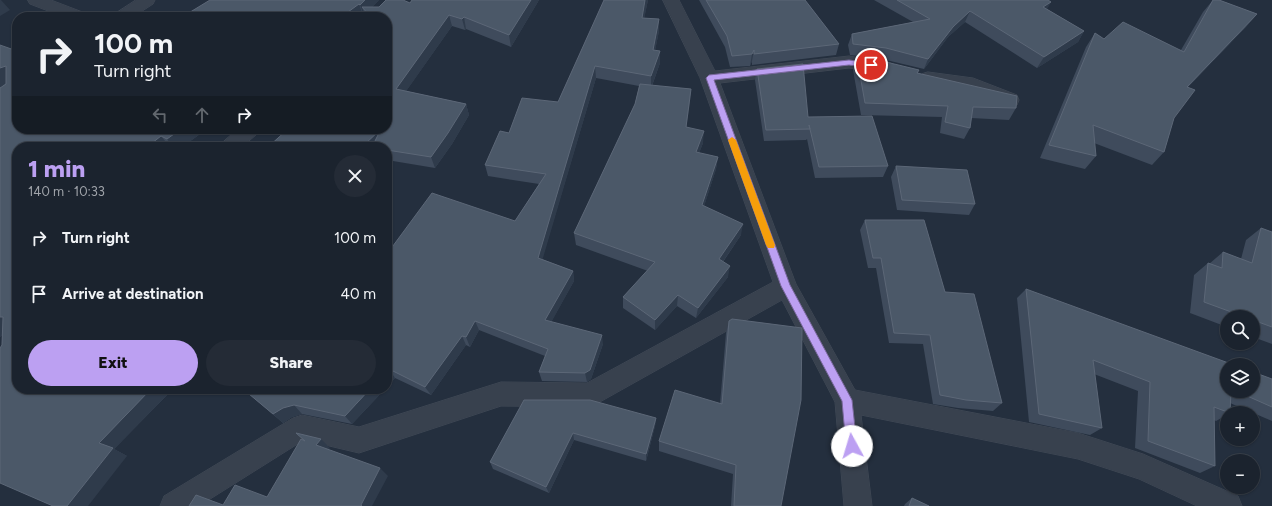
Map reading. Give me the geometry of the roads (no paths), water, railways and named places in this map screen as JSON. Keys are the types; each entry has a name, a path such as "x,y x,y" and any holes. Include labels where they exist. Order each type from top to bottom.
{"street":[{"path":"36,0 67,12"},
{"path":"130,12 148,0"},
{"path":"670,0 709,78 786,286 847,400 858,506"},
{"path":"709,78 849,62 882,66 935,80 972,84 1011,100"},
{"path":"236,142 244,134"},
{"path":"174,506 302,427 360,440 501,394 589,395 786,286"},
{"path":"847,400 1078,446 1143,467 1228,506"}]}
